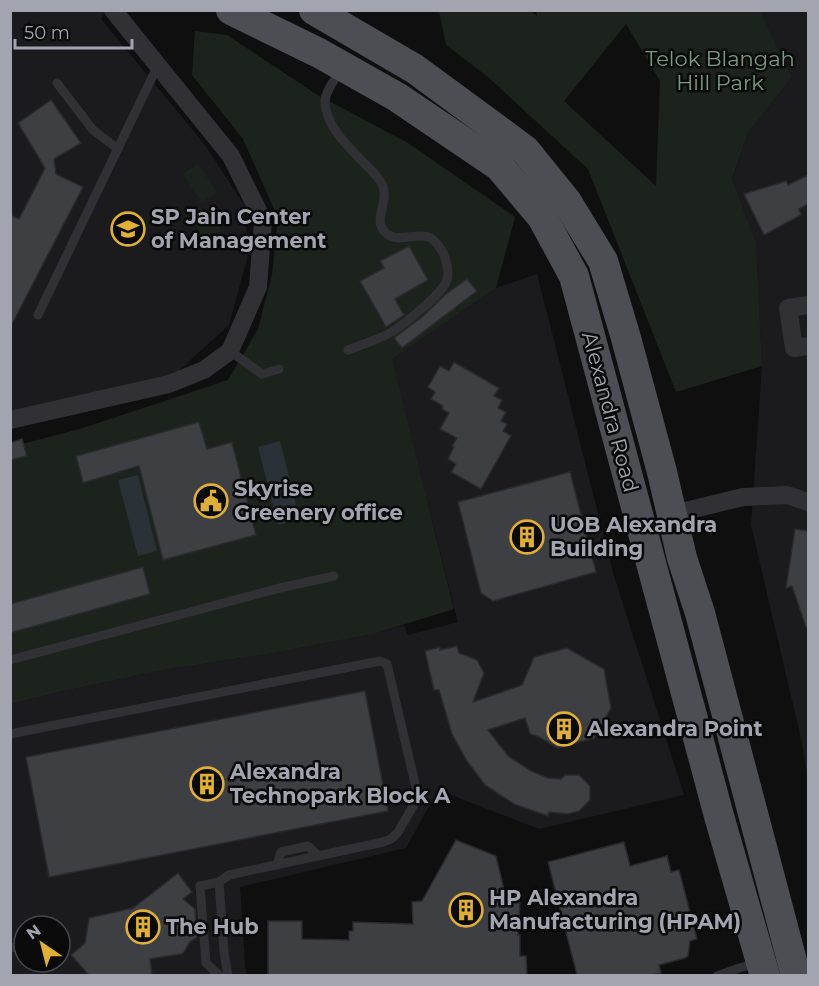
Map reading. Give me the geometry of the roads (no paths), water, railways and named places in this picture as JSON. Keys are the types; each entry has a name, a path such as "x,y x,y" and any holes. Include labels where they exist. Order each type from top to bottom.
{"main road":[{"name":"Alexandra Road","path":"231,10 319,53 397,97 499,166 542,218 574,276 721,824 763,969"},
{"name":"Alexandra Road","path":"314,10 415,69 525,150 567,202 603,261 626,338 673,514 682,558 700,613 796,975"},
{"path":"663,608 675,601 678,596 682,558"}],"street":[{"path":"10,420 169,384 204,370 230,351 258,287 262,221 231,156 114,11"},
{"path":"808,305 788,308 794,348 808,346"},
{"path":"673,514 742,496 787,495 808,502"}],"lane":[{"path":"38,315 158,65"},
{"path":"343,66 329,89 325,102 330,120 338,134 381,181 386,193 379,220 382,229 390,236 399,238 428,237 436,243 444,255 449,270 445,284 424,307 388,334 348,350"},
{"path":"57,82 93,130 118,149"},
{"path":"230,351 262,374 279,369"},
{"path":"10,660 280,588 334,576"},
{"path":"10,734 356,666 380,662 387,664 417,792 416,801 398,832 383,843 229,875 219,882 200,886 206,963 220,975"},
{"path":"219,882 228,975"},
{"path":"717,975 739,968 763,969"}],"place":[{"name":"SP Jain Center of Management","path":"128,229"},
{"name":"Skyrise Greenery office","path":"211,501"},
{"name":"UOB Alexandra Building","path":"527,537"},
{"name":"Alexandra Point","path":"564,729"},
{"name":"Alexandra Technopark Block A","path":"207,784"},
{"name":"HP Alexandra Manufacturing (HPAM)","path":"466,910"},
{"name":"The Hub","path":"143,927"}],"park label":[{"name":"Telok Blangah Hill Park","path":"720,71"}]}
